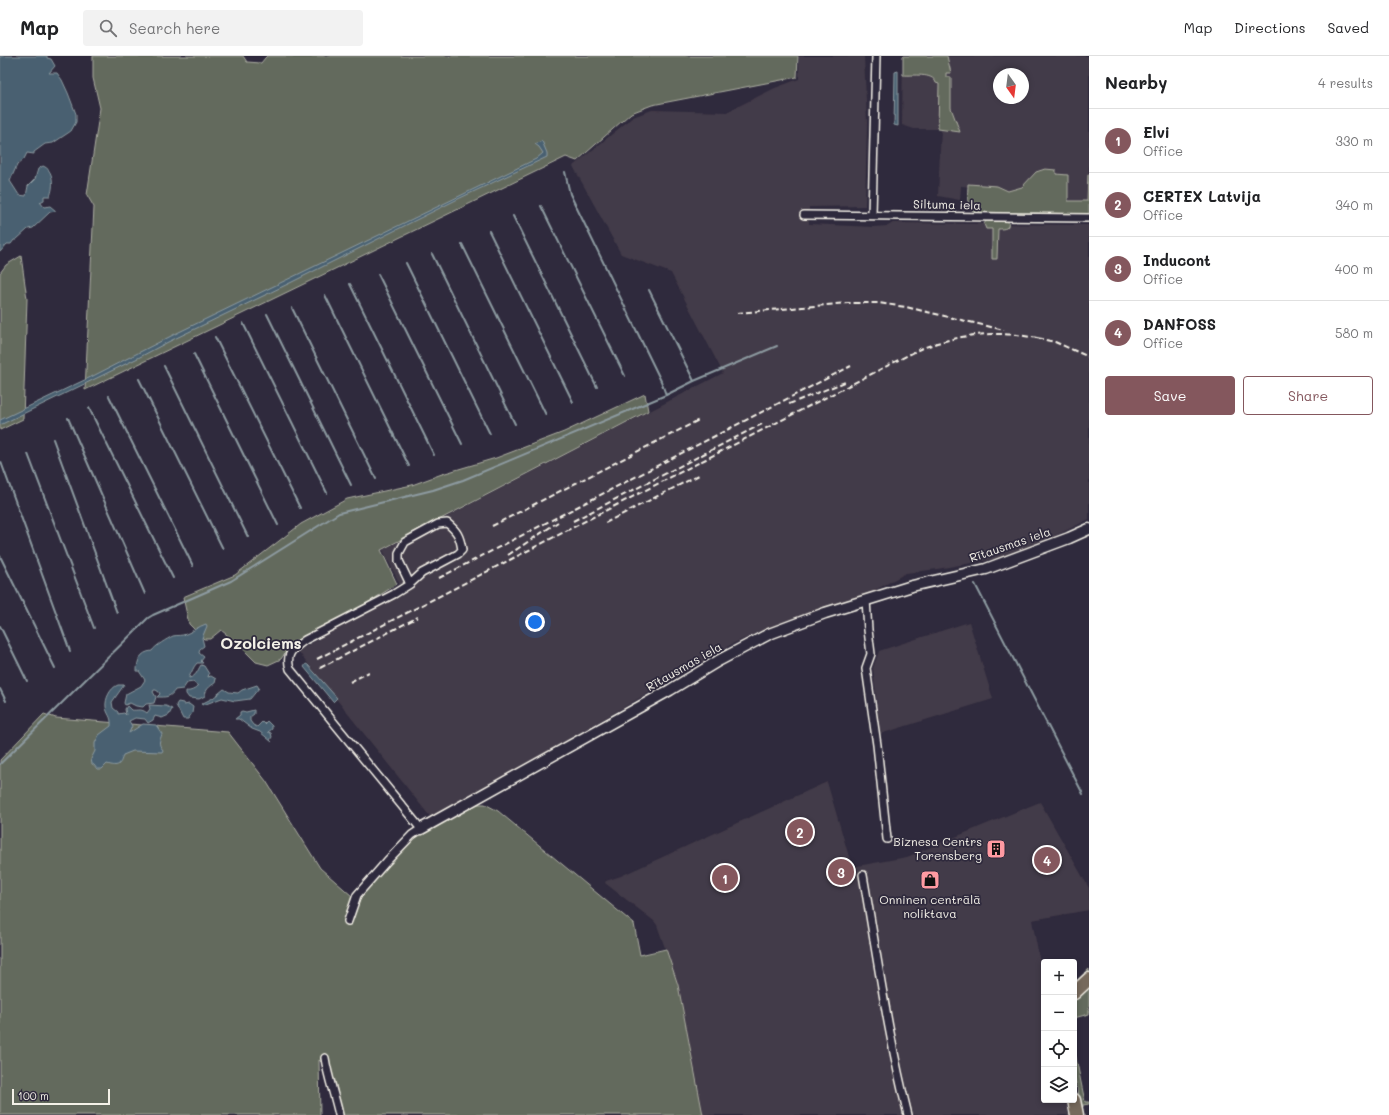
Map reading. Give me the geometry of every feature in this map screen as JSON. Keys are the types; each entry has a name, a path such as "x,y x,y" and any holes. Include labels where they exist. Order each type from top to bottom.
{"highway":[{"path":"1077,990 1089,979"},
{"path":"1075,1103 1077,1115"}],"street":[{"path":"872,215 876,56"},
{"name":"Siltuma iela","path":"804,215 1089,218"},
{"path":"410,584 399,561 399,553 405,542 438,524 447,523 455,530 461,541 462,550 458,554 422,573 410,584 394,594 305,640 292,650 287,661 290,669 421,829"},
{"name":"Rītausmas iela","path":"348,921 357,895 412,835 758,639 795,624 866,600 912,586 986,569 1055,544 1089,529"},
{"path":"866,600 871,654 866,668 877,745 887,838"},
{"path":"863,875 879,973 908,1115"},
{"path":"324,1058 327,1075 335,1095 339,1115"}],"shaded area":[{"path":"799,56 864,56 867,123 865,206 809,207 809,224 873,227 888,226 893,223 1089,225 1089,519 1017,555 906,573 870,593 766,629 732,644 432,819 298,651 403,591 383,550 723,373 671,273 621,254 573,166 633,117 652,110 727,112 775,88 799,79"},
{"path":"903,56 1089,56 1089,205 983,188 961,186 960,200 938,196 941,129 914,129 902,125"},
{"path":"969,622 993,699 880,734 873,668 879,651"},
{"path":"827,782 852,867 907,857 1040,802 1089,888 1089,910 1032,920 1041,968 1041,1103 1067,1103 1069,1115 703,1115 678,985 657,925 654,921 605,883 606,881 621,876"}],"green space":[{"path":"93,56 243,56 247,62 261,63 267,56 798,56 797,77 652,105 631,113 577,161 566,157 85,390 94,207 87,195 100,108 93,78"},
{"path":"903,56 947,56 951,73 946,73 946,77 951,77 951,108 960,132 938,129 939,84 936,83 931,77 927,76 903,75"},
{"path":"1045,169 1056,170 1056,174 1068,175 1068,201 1087,201 1089,175 1089,214 975,212 968,204 968,184 997,186 1008,191 1022,187 1036,172"},
{"path":"986,221 1008,221 1007,227 1004,229 998,229 997,259 992,259 992,229 986,229 984,224"},
{"path":"21,256 27,299 23,419 0,430 0,273 6,265"},
{"path":"645,394 648,411 381,550 397,584 366,604 287,650 281,659 268,665 256,662 221,630 210,639 204,639 189,624 183,597 235,575 301,524 347,499 412,485 442,474 496,458 564,432"},
{"path":"44,714 56,718 228,732 266,781 320,868 352,896 361,897 380,872 419,834 474,804 485,804 498,811 634,924 640,955 666,949 678,985 703,1115 342,1115 335,1080 328,1068 319,1060 320,1115 0,1115 0,760"},
{"path":"1089,969 1089,1014 1077,1017 1077,995 1077,980"},
{"path":"1077,1063 1085,1102 1089,1102 1089,1104 1083,1105 1083,1107 1080,1106"}],"water":[{"path":"0,56 47,56 47,58 51,59 55,66 49,73 57,73 62,80 76,114 76,122 71,131 53,143 45,144 34,152 34,154 27,153 24,159 17,165 10,181 19,195 26,196 28,186 35,179 38,169 43,166 47,168 52,179 51,192 50,196 44,196 44,200 40,202 44,207 50,206 56,211 50,212 33,228 28,229 11,244 7,244 0,252"},
{"path":"898,71 898,126 894,125 895,72"},
{"path":"542,141 547,157 458,199 0,425 0,420 536,159 543,153 535,144"},
{"path":"206,624 207,626 202,638 204,646 200,649 199,653 204,657 201,661 203,663 197,663 189,677 195,675 201,665 204,666 209,674 208,677 211,676 216,679 215,683 207,690 205,696 199,699 189,698 186,691 193,690 198,686 193,682 187,683 183,689 175,690 167,696 157,697 160,694 154,690 153,692 156,697 154,703 146,704 143,707 130,703 125,705 126,694 141,686 145,680 139,671 137,671 142,655 152,651 158,645 173,636 184,635"},
{"path":"306,664 337,698 333,702 304,667"},
{"path":"118,685 124,685 112,702 113,708 118,712 118,714 124,713 126,715 125,709 127,706 131,710 141,710 147,713 150,709 149,705 166,706 172,709 169,715 162,718 155,716 153,720 148,723 145,719 135,718 129,721 132,726 129,733 143,724 156,725 162,734 160,744 163,750 162,752 133,751 123,755 118,765 107,764 102,769 97,769 92,764 91,759 95,751 95,743 99,735 111,726 106,701 110,691"},
{"path":"257,685 259,688 250,699 235,701 222,698 203,705 201,704 213,698 224,689 229,692 238,693 242,690"},
{"path":"178,702 183,703 184,705 189,704 193,707 192,713 188,719 183,719 176,705"},
{"path":"254,710 254,714 250,717 250,721 257,727 262,722 264,724 267,721 272,726 272,729 268,732 271,733 272,737 270,740 272,742 260,732 252,729 239,719 235,719 242,711 246,712"}],"waterway":[{"path":"565,172 570,194 661,381 666,395"},
{"path":"541,206 625,376"},
{"path":"513,216 597,387"},
{"path":"489,231 573,402"},
{"path":"462,244 546,415"},
{"path":"432,254 515,424"},
{"path":"406,263 490,434"},
{"path":"378,274 462,444"},
{"path":"350,284 434,455"},
{"path":"649,290 694,381"},
{"path":"325,295 409,466"},
{"path":"292,308 376,479"},
{"path":"267,314 351,485"},
{"path":"243,323 327,493"},
{"path":"215,337 300,508"},
{"path":"0,764 148,618 231,581 339,513 433,490 463,480 666,395 694,381 777,346"},
{"path":"194,354 278,525"},
{"path":"164,366 248,537"},
{"path":"139,379 223,549"},
{"path":"109,396 193,566"},
{"path":"89,408 173,578"},
{"path":"68,418 145,594"},
{"path":"53,439 117,613"},
{"path":"28,454 94,628"},
{"path":"1,462 70,651"},
{"path":"0,556 55,668"},
{"path":"975,584 1083,794"},
{"path":"0,626 27,681"},
{"path":"0,689 6,701"}],"railway":[{"path":"737,313 848,303 878,303 906,307 1004,330"},
{"path":"317,659 920,349 965,336 995,334 1026,336 1042,339"},
{"path":"1037,338 1055,342 1089,357"},
{"path":"439,578 851,366"},
{"path":"789,404 845,382"},
{"path":"492,526 699,420"},
{"path":"573,521 762,424"},
{"path":"605,523 701,474"},
{"path":"508,555 558,522"},
{"path":"320,668 418,617"},
{"path":"350,682 369,672"}],"place":[{"name":"CERTEX Latvija","path":"800,832"},
{"name":"Biznesa Centrs Torensberg","path":"996,849"},
{"name":"DANFOSS","path":"1047,860"},
{"name":"Inducont","path":"841,872"},
{"name":"Elvi","path":"725,878"},
{"name":"Onninen centrālā noliktava","path":"930,880"}],"district":[{"name":"Ozolciems","path":"261,643"}]}
